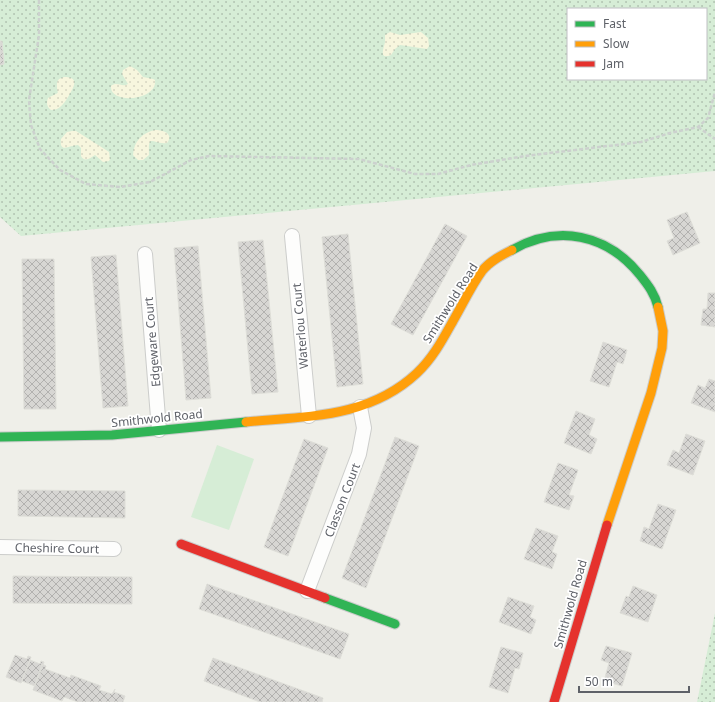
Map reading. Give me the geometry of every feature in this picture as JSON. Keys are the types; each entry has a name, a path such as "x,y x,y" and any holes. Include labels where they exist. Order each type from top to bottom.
{"street":[{"name":"Waterlou Court","path":"292,236 309,416"},
{"name":"Smithwold Road","path":"0,437 112,435 338,413 360,407 397,390 418,372 437,349 483,270 497,258 526,242 554,236 584,237 602,243 632,265 652,290 657,304 663,331 662,348 651,393 599,547 554,702"},
{"name":"Edgeware Court","path":"145,254 159,430"},
{"name":"Classon Court","path":"307,591 359,454 364,428 360,407"},
{"path":"181,544 395,624"},
{"name":"Cheshire Court","path":"0,547 114,549"}],"path":[{"path":"39,0 39,35 29,100 31,125 40,149 60,170 86,184 120,187 150,182 191,160 209,156 359,159 415,174 438,174 472,165 525,156 641,142 670,133 698,127 708,118 715,92"},
{"path":"698,127 715,139"}],"shaded area":[{"path":"0,0 715,0 715,171 21,236 0,217"},
{"path":"217,445 254,459 229,530 191,517"},
{"path":"715,613 715,702 697,702"}],"sand":[{"path":"390,32 400,35 421,32 428,38 429,46 427,49 400,45 391,55 384,56 385,35"},
{"path":"130,66 137,70 143,77 155,80 154,87 142,96 125,98 117,96 112,92 111,86 117,84 128,84 122,74 123,70"},
{"path":"69,77 74,81 73,87 63,105 57,109 51,110 47,105 48,98 58,93 57,82 59,79"},
{"path":"155,130 167,133 169,135 169,140 167,143 150,142 149,155 143,160 138,160 133,155 137,142 146,133"},
{"path":"76,131 109,152 109,161 103,162 95,155 86,160 84,159 81,156 81,148 78,145 66,148 63,147 61,144 61,139 67,132"}],"building":[{"path":"0,41 2,41 4,64 0,65"},
{"path":"687,212 700,243 673,255 667,241 674,238 667,220"},
{"path":"445,224 467,236 413,335 391,324"},
{"path":"348,234 363,384 337,387 322,237"},
{"path":"263,240 278,392 252,394 238,242"},
{"path":"198,246 211,398 186,400 174,248"},
{"path":"116,255 128,406 103,408 91,257"},
{"path":"22,259 54,259 56,409 24,409"},
{"path":"708,293 715,293 715,327 701,325 703,309 707,309"},
{"path":"603,342 627,350 623,364 617,362 609,387 590,381"},
{"path":"709,379 715,381 715,412 691,403 698,385 705,388"},
{"path":"576,411 595,419 589,435 597,439 591,454 564,443"},
{"path":"686,434 705,441 693,475 667,465 673,450 679,453"},
{"path":"395,437 419,446 366,588 342,578"},
{"path":"304,439 328,448 288,556 264,547"},
{"path":"558,463 578,470 569,495 574,496 569,510 544,502"},
{"path":"18,490 125,491 125,518 18,516"},
{"path":"658,504 676,510 662,549 640,541 644,527 649,529"},
{"path":"536,528 558,536 552,552 557,554 552,569 524,559"},
{"path":"13,576 132,577 132,604 13,603"},
{"path":"207,584 349,634 340,659 199,609"},
{"path":"633,586 657,595 648,622 620,613 626,596 629,597"},
{"path":"508,597 534,606 530,617 536,620 531,634 499,622"},
{"path":"606,646 632,653 622,686 604,681 609,663 601,660"},
{"path":"501,647 523,653 519,669 515,668 508,693 489,687"},
{"path":"15,655 27,659 28,656 31,657 21,683 6,677"},
{"path":"213,658 323,698 322,702 260,702 204,681"},
{"path":"30,660 40,664 41,661 44,662 35,686 22,681"},
{"path":"42,664 46,666 45,669 70,678 71,675 101,686 99,690 112,694 115,689 114,692 125,696 123,702 78,702 64,697 62,701 33,690"}],"traffic: fast":[{"path":"512,250 529,242 547,237 581,237 597,242 613,250 627,261 648,286 657,302 658,307"},
{"path":"0,437 112,435 246,422"},
{"path":"325,598 395,624"}],"traffic: slow":[{"path":"246,422 315,416 337,412 358,407 379,399 398,388 417,373 433,355 474,283 485,267 492,261 512,250"},
{"path":"607,525 651,393 662,348 663,331 658,307"}],"traffic: jam":[{"path":"554,702 607,525"},
{"path":"181,544 325,598"}]}
